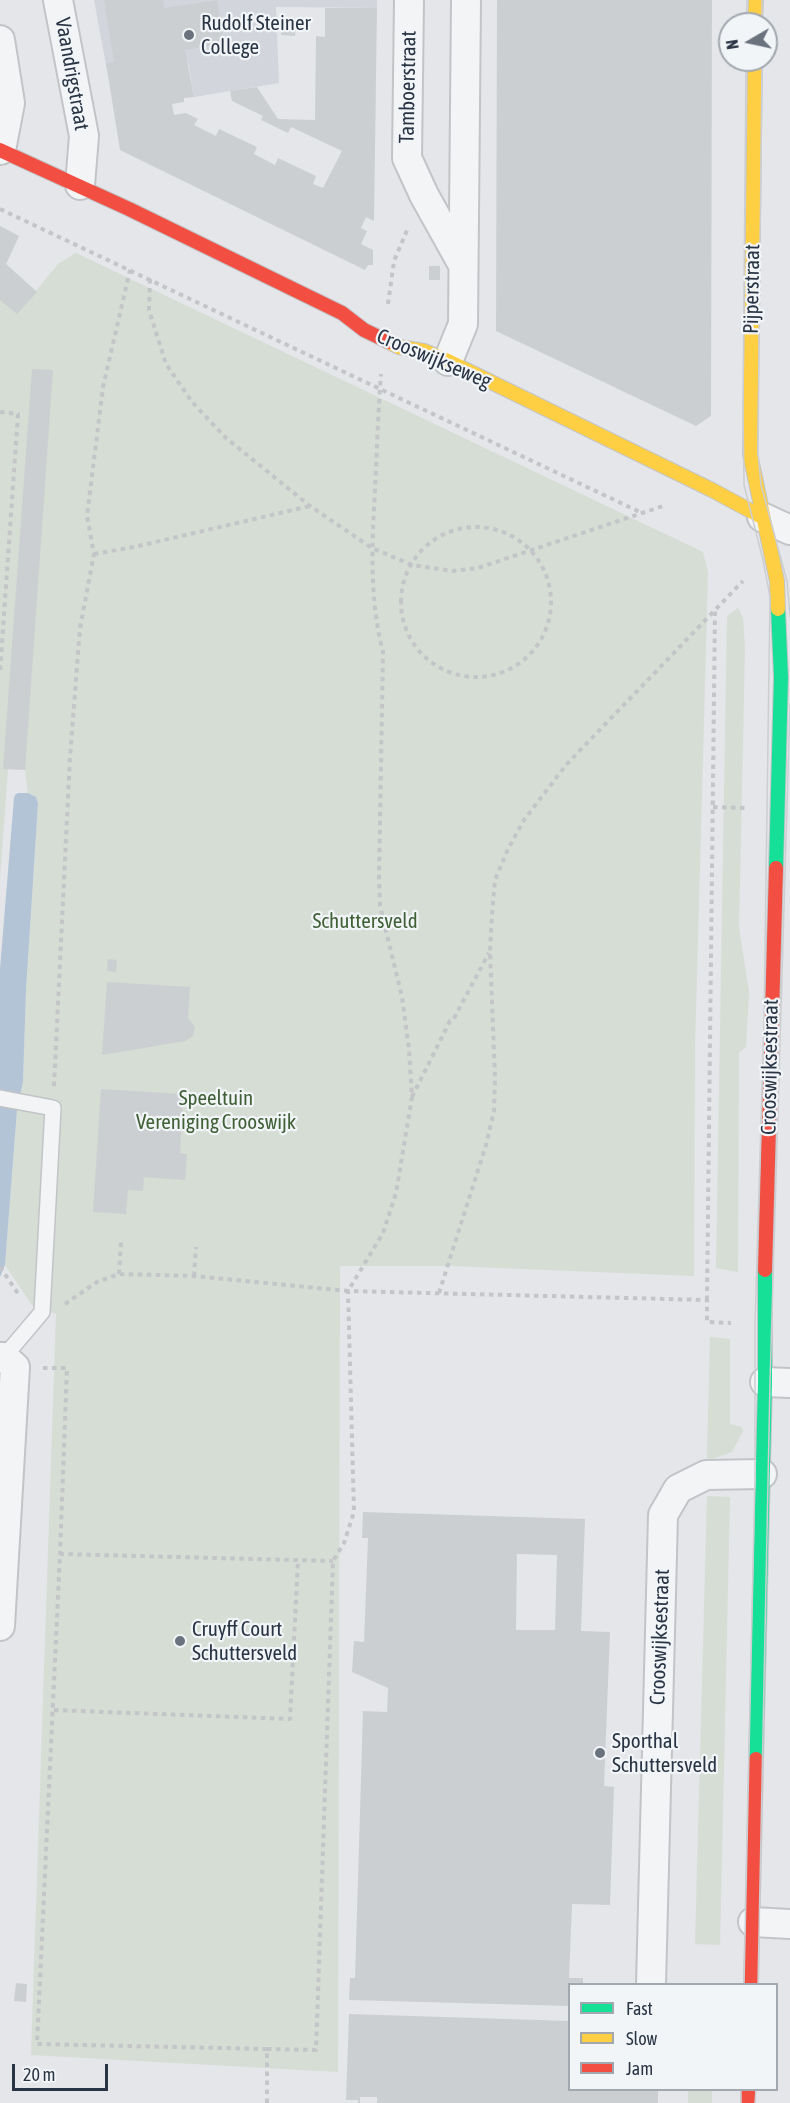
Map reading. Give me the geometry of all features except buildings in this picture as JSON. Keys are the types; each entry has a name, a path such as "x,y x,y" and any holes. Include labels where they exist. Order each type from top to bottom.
{"street":[{"name":"Vaandrigstraat","path":"58,0 84,136 80,185"},
{"name":"Tamboerstraat","path":"410,0 407,159 464,267"},
{"path":"448,361 462,324 466,0"},
{"path":"0,40 10,103 0,150"},
{"name":"Pijperstraat","path":"755,72 750,454 762,517"},
{"name":"Crooswijkseweg","path":"0,150 80,185 342,313 364,330 383,340 399,347 423,351 448,361 790,530"},
{"name":"Crooswijksestraat","path":"751,1983 762,1474 778,1383 764,1324 782,677 777,581 762,517"},
{"path":"0,1626 15,1367 2,1357"},
{"name":"Crooswijksestraat","path":"651,1983 663,1515 678,1490 706,1475 762,1474"},
{"path":"753,1922 790,1924"}],"lane":[{"path":"0,1098 27,1101 53,1108 42,1312 2,1357"}],"path":[{"path":"67,1368 54,1710 37,2044 316,2050 333,1561 344,1543 354,1512 348,1291 383,1233 396,1193 412,1097 402,997 380,906 383,652 373,598 372,548 383,340 394,261 424,195"},
{"path":"0,209 643,513"},
{"path":"53,1108 70,758 80,628 94,554 87,516 102,399 130,270"},
{"path":"150,279 149,310 166,364 192,402 226,438 310,506 372,548 412,566 453,571 478,568 712,490"},
{"path":"0,412 18,414 0,672"},
{"path":"94,554 134,547 310,506"},
{"path":"481,527 505,532 525,545 540,563 549,585 551,609 544,634 530,655 508,670 484,677 458,675 434,665 416,647 404,624 401,598 406,575 412,566 418,554 435,539 458,529 481,527"},
{"path":"0,576 7,576"},
{"path":"439,1293 486,1145 494,1111 495,1078 490,951 495,880 508,849 524,820 566,765 744,581"},
{"path":"715,610 707,1322 764,1324"},
{"path":"713,807 747,808"},
{"path":"412,1097 450,1021 490,951"},
{"path":"119,1274 121,1242"},
{"path":"194,1276 196,1247"},
{"path":"0,1267 11,1283"},
{"path":"42,1312 51,1314 97,1282 119,1274 194,1276 348,1291 707,1300"},
{"path":"60,1554 333,1561"},
{"path":"54,1710 290,1719 298,1561"},
{"path":"259,1712 259,1718"},
{"path":"267,2049 267,2103"}],"shaded area":[{"name":"Rudolf Steiner College","path":"94,0 377,0 377,8 276,7 279,83 194,97 188,62 108,76"}],"green space":[{"name":"Schuttersveld","path":"0,226 19,236 6,264 36,291 58,264 76,253 703,552 708,573 695,1047 694,1276 450,1266 340,1266 338,2072 31,2055 56,1314 32,1305 5,1265 17,1110 23,1082 26,990 38,803 36,797 28,793 25,770 8,769 0,878"},
{"path":"738,608 743,618 745,647 739,928 749,992 746,1047 739,1052 738,1272 716,1268 727,616"},
{"path":"710,1337 730,1339 730,1424 742,1427 743,1431 732,1452 712,1459 707,1458"},
{"path":"707,1496 730,1497 720,1945 695,1944"},
{"path":"688,2091 712,2091 712,2103 688,2103"}],"water":[{"path":"18,793 28,793 36,797 38,803 26,990 23,1082 17,1110 5,1265 0,1277 0,969 14,798"}],"tram line":[{"path":"746,12 747,0"},
{"path":"762,0 762,12"},
{"path":"744,1983 755,1475 755,1324 764,1021 770,597 744,485 746,72"},
{"path":"762,72 758,453 761,485 787,581 790,616"},
{"path":"758,1983 770,1382 790,704"},
{"path":"741,2091 741,2103"},
{"path":"755,2103 756,2091"}],"traffic: fast":[{"path":"776,868 781,677 778,609"},
{"path":"756,1759 765,1382 765,1270"}],"traffic: slow":[{"path":"756,0 756,12"},
{"path":"755,72 750,454 777,581 778,609"},
{"path":"389,342 399,347 424,351 448,361 712,490 762,517"}],"traffic: jam":[{"path":"0,150 129,209 342,313 364,330 389,342"},
{"path":"765,1270 776,868"},
{"path":"751,1983 756,1759"},
{"path":"748,2091 748,2103"}],"place":[{"name":"Rudolf Steiner College","path":"189,35"},
{"name":"Cruyff Court Schuttersveld","path":"180,1641"},
{"name":"Sporthal Schuttersveld","path":"600,1753"}],"park label":[{"name":"Speeltuin Vereniging Crooswijk","path":"216,1110"}]}
